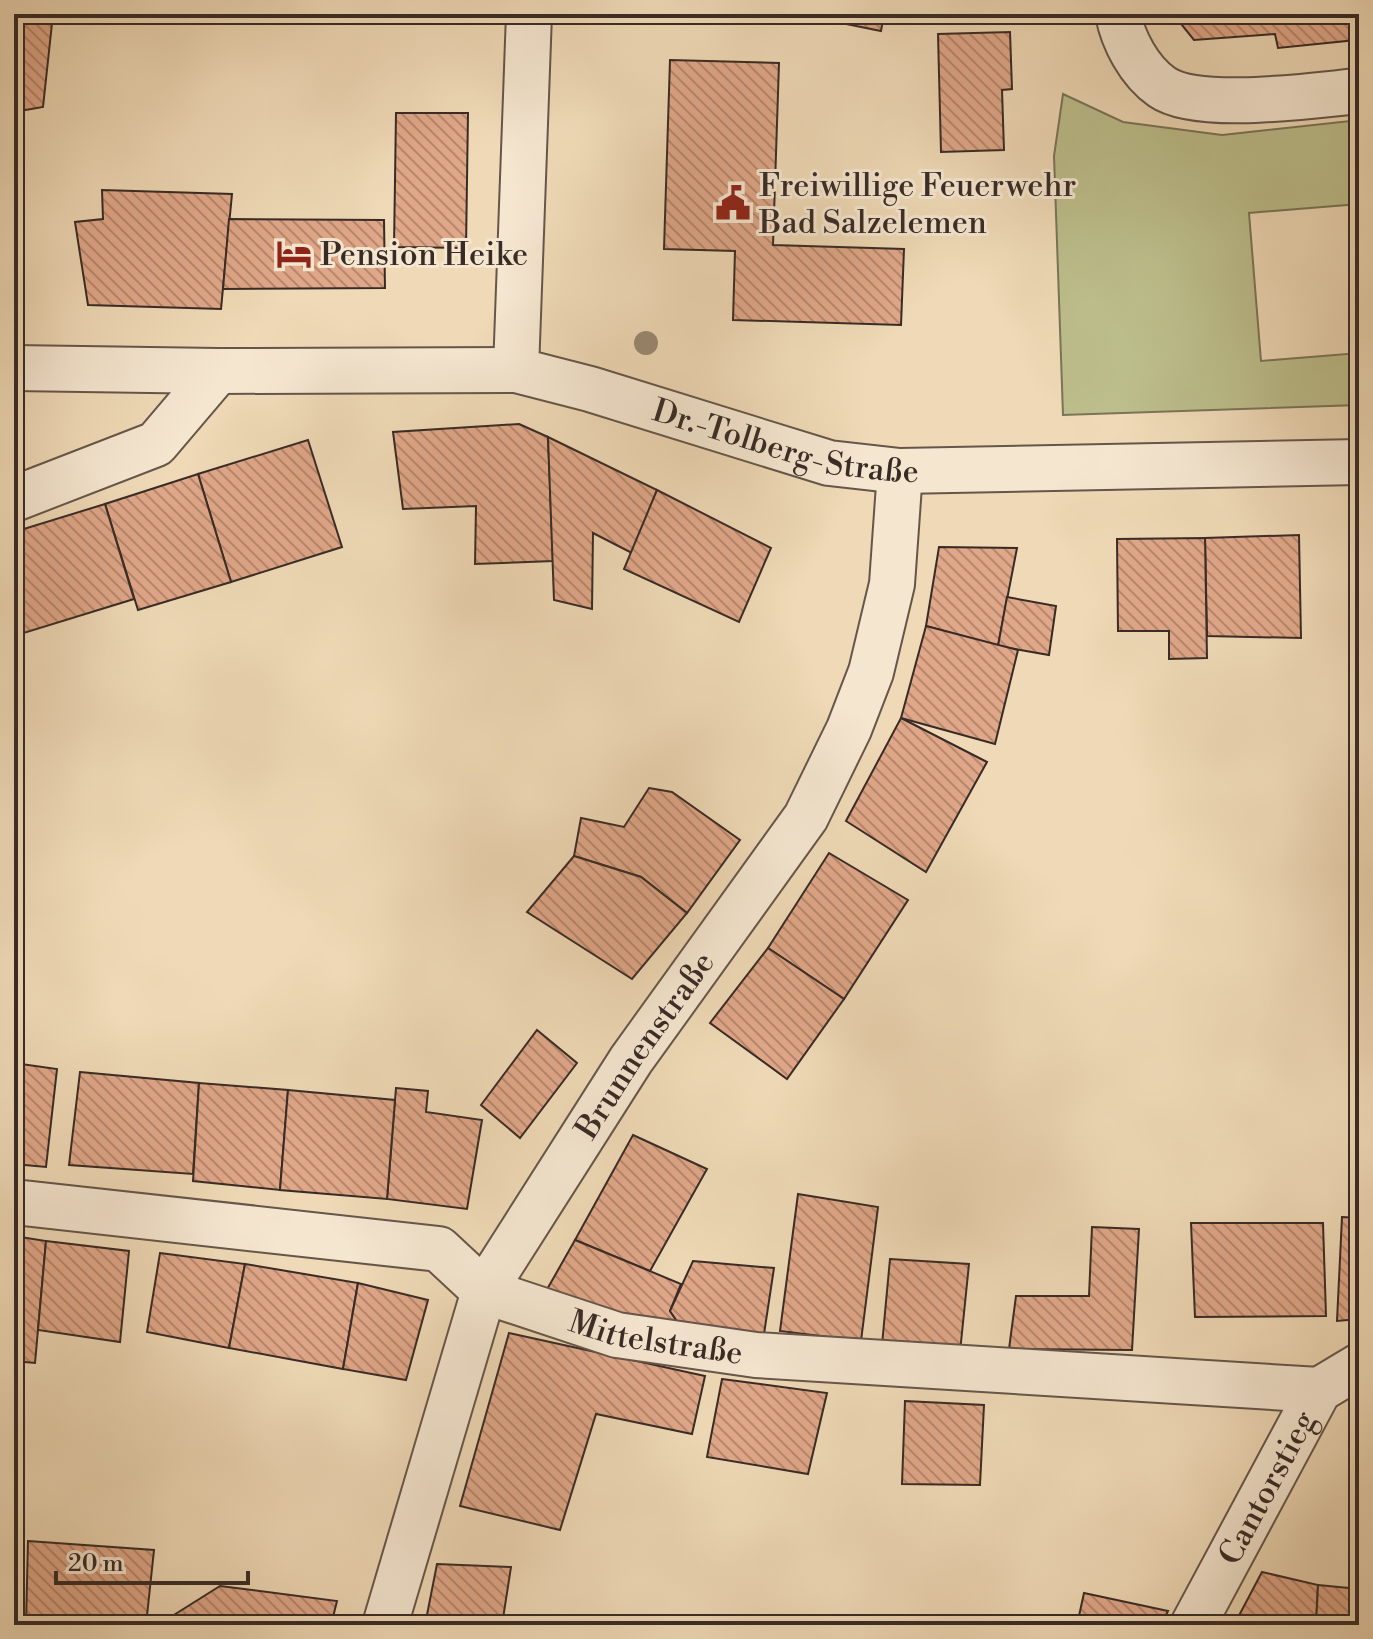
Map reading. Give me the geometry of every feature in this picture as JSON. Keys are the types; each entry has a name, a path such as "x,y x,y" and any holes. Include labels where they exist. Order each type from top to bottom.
{"street":[{"path":"516,370 529,14"},
{"path":"1118,14 1121,31 1141,66 1163,88 1202,100 1251,100 1359,91"},
{"name":"Dr.-Tolberg-Straße","path":"14,368 516,370 590,389 829,463 900,471 1359,462"},
{"path":"14,499 156,444 218,371"},
{"name":"Brunnenstraße","path":"385,1625 484,1291 631,1060 806,817 849,729 871,672 892,584 900,471"},
{"name":"Mittelstraße","path":"14,1202 439,1249 484,1291 617,1335 756,1355 1319,1390"},
{"name":"Cantorstieg","path":"1193,1625 1319,1390 1359,1366"}],"green space":[{"path":"1063,94 1123,122 1222,135 1359,120 1359,204 1249,213 1261,361 1359,353 1359,405 1063,415 1054,156"}],"building":[{"path":"14,14 53,14 43,107 14,112"},
{"path":"359,14 468,14 468,18 359,17"},
{"path":"831,14 884,14 881,31 831,21"},
{"path":"1173,14 1354,14 1356,40 1278,48 1275,34 1194,40"},
{"path":"1010,32 1012,89 1002,90 1004,150 941,152 938,34"},
{"path":"670,60 779,63 773,245 904,249 901,325 733,320 735,251 664,249"},
{"path":"396,113 468,113 466,248 394,247"},
{"path":"102,190 232,194 221,309 88,305 75,222 103,219"},
{"path":"229,219 384,220 385,288 223,289"},
{"path":"519,424 548,437 553,561 475,564 476,506 403,509 393,432"},
{"path":"548,437 657,490 632,553 593,533 592,609 554,600"},
{"path":"308,440 342,547 231,582 198,474"},
{"path":"198,474 231,582 138,610 105,504"},
{"path":"657,490 771,548 739,622 624,569"},
{"path":"105,504 134,599 14,636 14,532"},
{"path":"1299,535 1301,638 1207,636 1205,538"},
{"path":"1205,538 1207,658 1169,659 1169,631 1118,631 1117,539"},
{"path":"939,547 1017,548 998,646 926,626"},
{"path":"1007,597 1056,606 1049,655 998,646"},
{"path":"926,626 1018,650 995,744 901,718"},
{"path":"901,718 987,762 926,872 846,821"},
{"path":"649,788 672,792 740,840 687,913 641,877 574,856 581,818 624,827"},
{"path":"829,853 908,900 844,999 768,948"},
{"path":"574,856 641,877 687,913 632,979 527,912"},
{"path":"768,948 844,999 787,1079 710,1023"},
{"path":"537,1030 577,1063 520,1138 481,1105"},
{"path":"14,1063 57,1069 46,1167 14,1164"},
{"path":"80,1072 199,1083 193,1174 69,1165"},
{"path":"199,1083 288,1090 280,1190 193,1181"},
{"path":"396,1088 428,1091 426,1112 482,1120 467,1209 387,1199"},
{"path":"288,1090 395,1100 387,1199 280,1190"},
{"path":"633,1135 707,1169 650,1271 575,1240"},
{"path":"798,1194 878,1207 861,1341 780,1331"},
{"path":"1342,1217 1359,1218 1359,1319 1337,1321"},
{"path":"1191,1223 1323,1223 1326,1316 1195,1317"},
{"path":"1092,1227 1139,1229 1132,1350 1009,1349 1016,1296 1089,1296"},
{"path":"14,1236 46,1241 35,1363 14,1361"},
{"path":"575,1240 681,1284 670,1311 685,1333 545,1293"},
{"path":"46,1241 129,1251 120,1342 38,1330"},
{"path":"160,1253 245,1264 229,1348 147,1332"},
{"path":"890,1259 969,1264 960,1352 882,1345"},
{"path":"693,1261 774,1268 764,1334 685,1333 670,1311"},
{"path":"245,1264 358,1283 343,1369 229,1348"},
{"path":"358,1283 428,1300 406,1380 343,1369"},
{"path":"509,1333 705,1376 692,1434 596,1414 560,1530 460,1506"},
{"path":"722,1379 827,1393 808,1474 707,1457"},
{"path":"905,1401 984,1405 980,1485 902,1484"},
{"path":"28,1541 154,1550 146,1625 26,1625"},
{"path":"437,1564 511,1567 502,1625 425,1625"},
{"path":"1262,1572 1318,1585 1316,1625 1234,1625"},
{"path":"1318,1585 1359,1589 1359,1625 1316,1625"},
{"path":"220,1586 337,1601 331,1625 158,1625"},
{"path":"1084,1593 1168,1611 1161,1625 1077,1625"}],"place":[{"name":"Freiwillige Feuerwehr Bad Salzelemen","path":"733,203"},
{"name":"Pension Heike","path":"294,254"}]}
